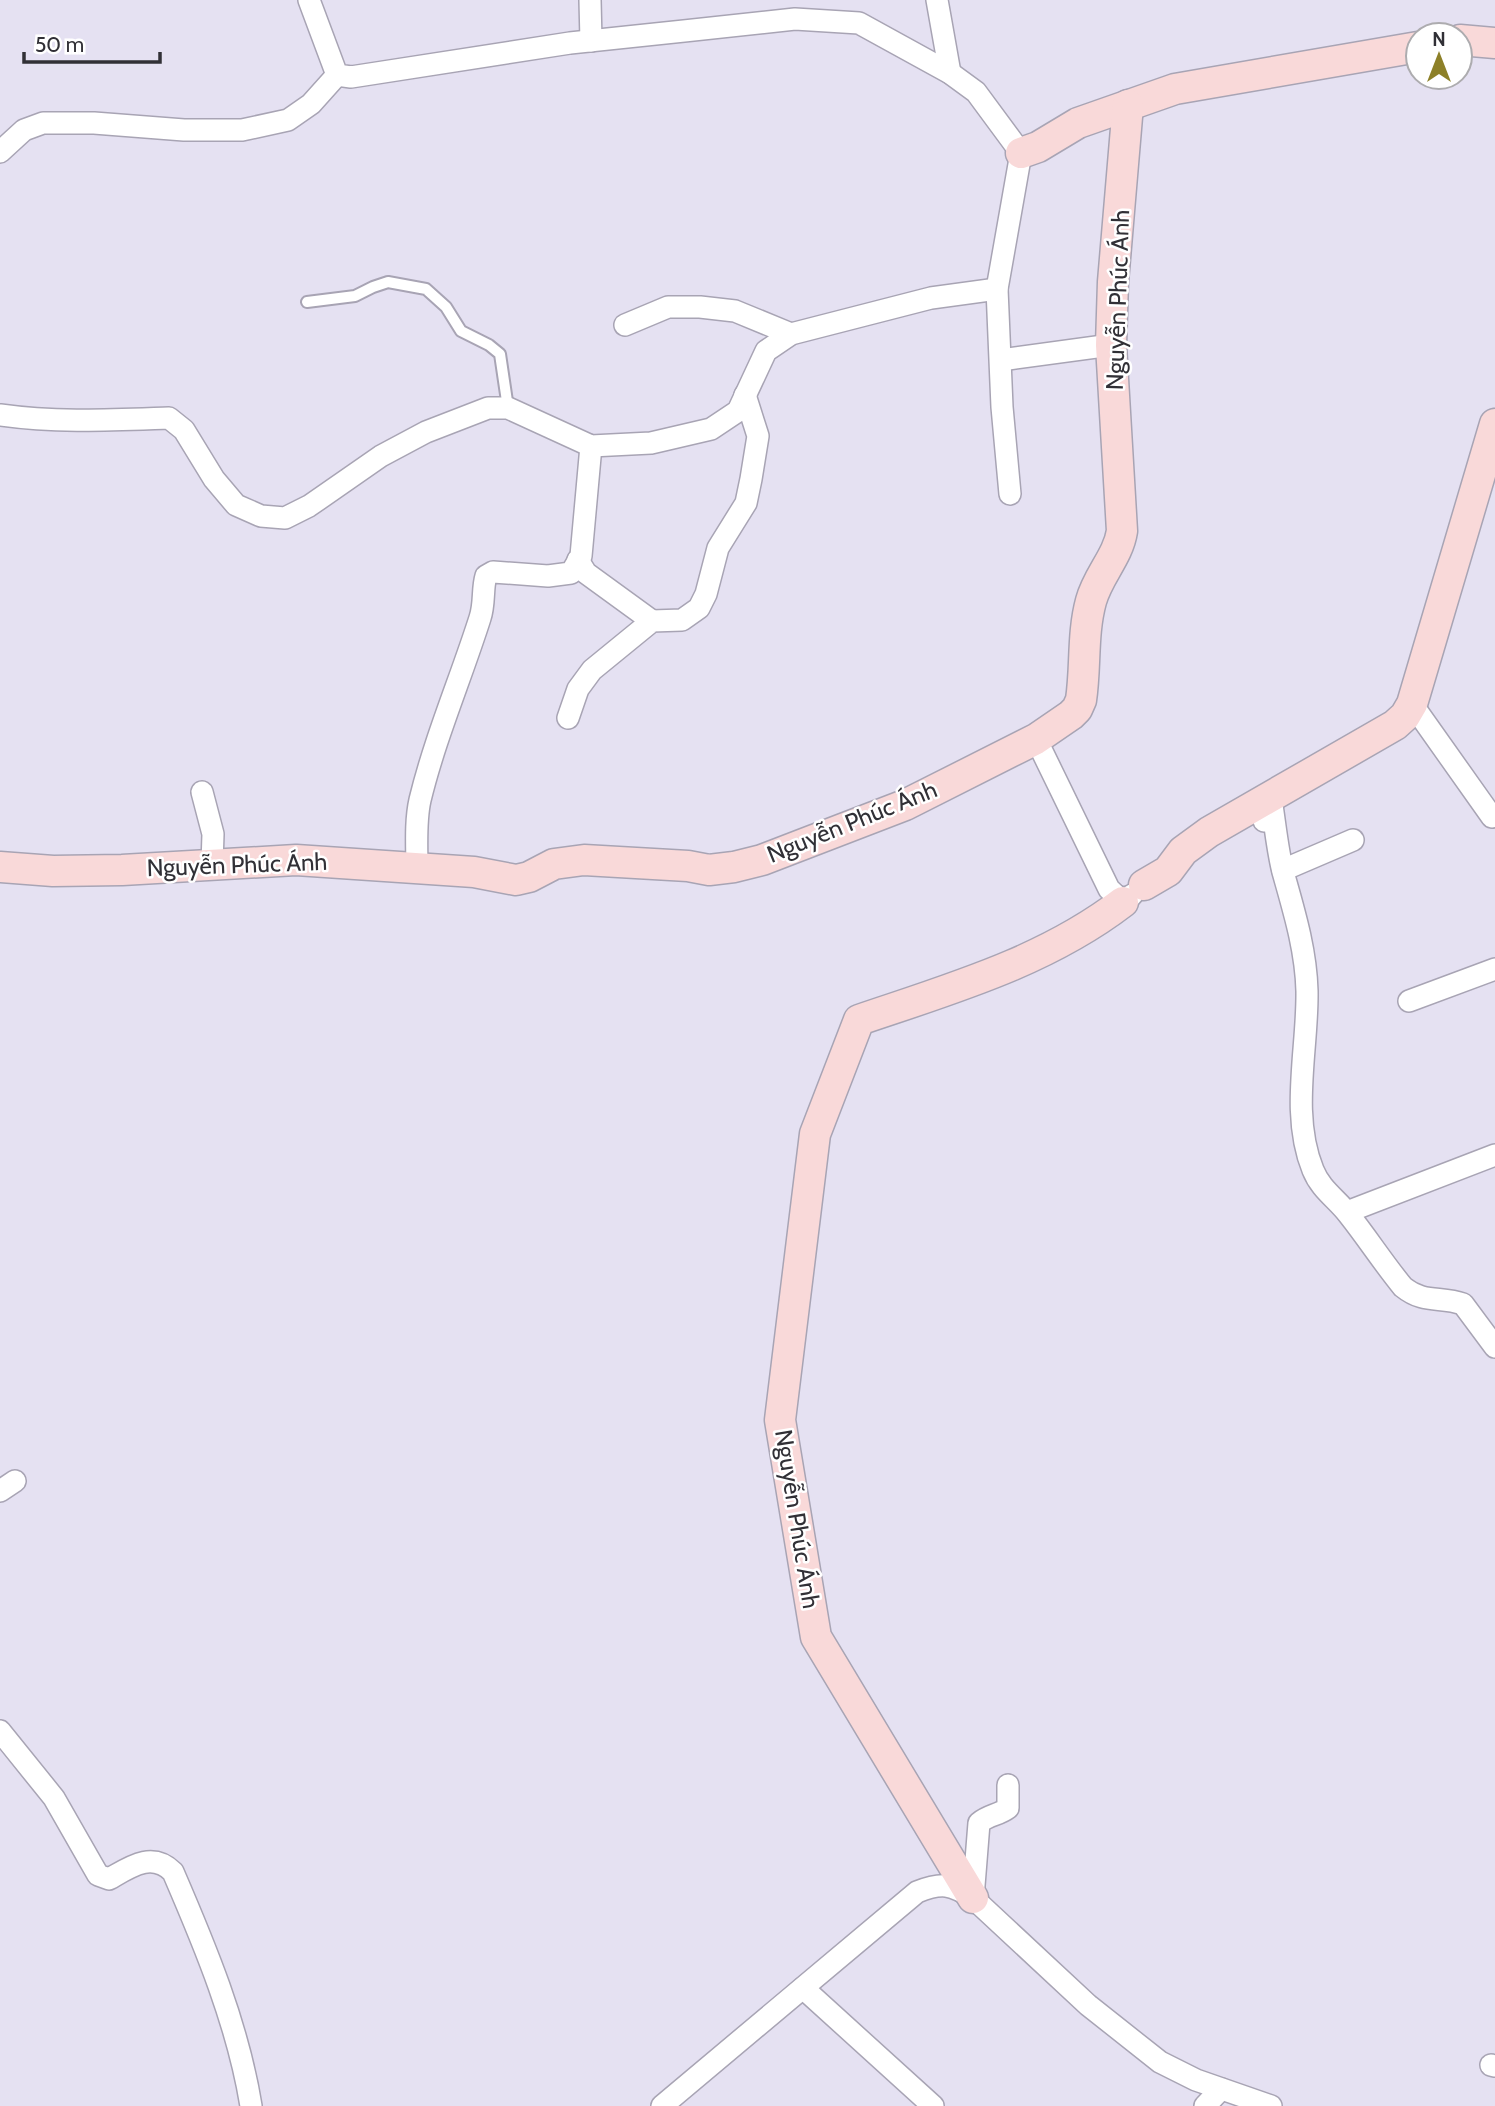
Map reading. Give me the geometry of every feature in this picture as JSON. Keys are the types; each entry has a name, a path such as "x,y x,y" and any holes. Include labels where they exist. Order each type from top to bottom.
{"street":[{"path":"309,0 337,75"},
{"path":"590,0 591,41"},
{"path":"937,0 950,74"},
{"path":"337,75 351,77 591,41 796,19 859,23 950,74 976,92 1021,153 997,289 1010,494"},
{"path":"1474,41 1495,43"},
{"path":"1021,153 1038,147 1078,124 1175,89 1404,49"},
{"path":"0,152 24,130 43,122 184,130 254,128 288,120 311,104 337,75"},
{"name":"Nguyễn Phúc Ánh","path":"0,867 108,871 254,861 320,860 417,870 474,872 516,880 529,877 554,864 584,860 688,866 709,870 734,867 774,855 905,805 1036,739 1077,709 1083,689 1084,645 1091,599 1121,542 1111,345 1113,282 1128,105"},
{"path":"0,415 85,421 169,418 184,430 214,479 236,505 261,516 285,518 309,506 381,456 426,432 488,408 508,408 591,446 650,443 711,429 738,411 766,351 791,334 931,298 997,289"},
{"path":"625,325 668,307 700,307 735,311 791,334"},
{"path":"1000,360 1111,345"},
{"path":"568,719 578,689 592,670 652,621 682,620 699,608 706,594 718,548 746,503 758,436 745,396"},
{"name":"Nguyễn Phúc Ánh","path":"973,1898 816,1637 780,1420 815,1134 859,1020 1004,971 1096,923 1168,871 1183,850 1200,838 1271,799 1395,725 1405,716 1412,704 1495,424"},
{"path":"417,870 419,803 469,645 480,619 485,599 486,576 493,572 548,576 571,573 581,556 591,446"},
{"path":"578,561 586,573 652,621"},
{"path":"1412,704 1492,817"},
{"path":"1036,739 1109,888 1134,894"},
{"path":"202,792 214,834 212,864"},
{"path":"1271,799 1283,870 1301,942 1307,992 1302,1103 1305,1141 1314,1173 1321,1186 1347,1212 1403,1287 1426,1300 1463,1304 1495,1347"},
{"path":"1283,870 1353,840"},
{"path":"1409,1001 1495,969"},
{"path":"1347,1212 1495,1155"},
{"path":"0,1731 54,1798 98,1875 108,1879 136,1864 151,1861 166,1865 173,1872 219,1988 247,2082 251,2106"},
{"path":"973,1898 979,1823 986,1816 1008,1808 1009,1785"},
{"path":"669,2104 917,1892 934,1885 955,1886 973,1898 1088,2005 1141,2048 1178,2072 1270,2106"},
{"path":"803,1988 933,2106"},
{"path":"1205,2106 1222,2089"}],"lane":[{"path":"307,302 355,296 388,282 425,289 446,307 461,331 500,354 508,408"}]}
